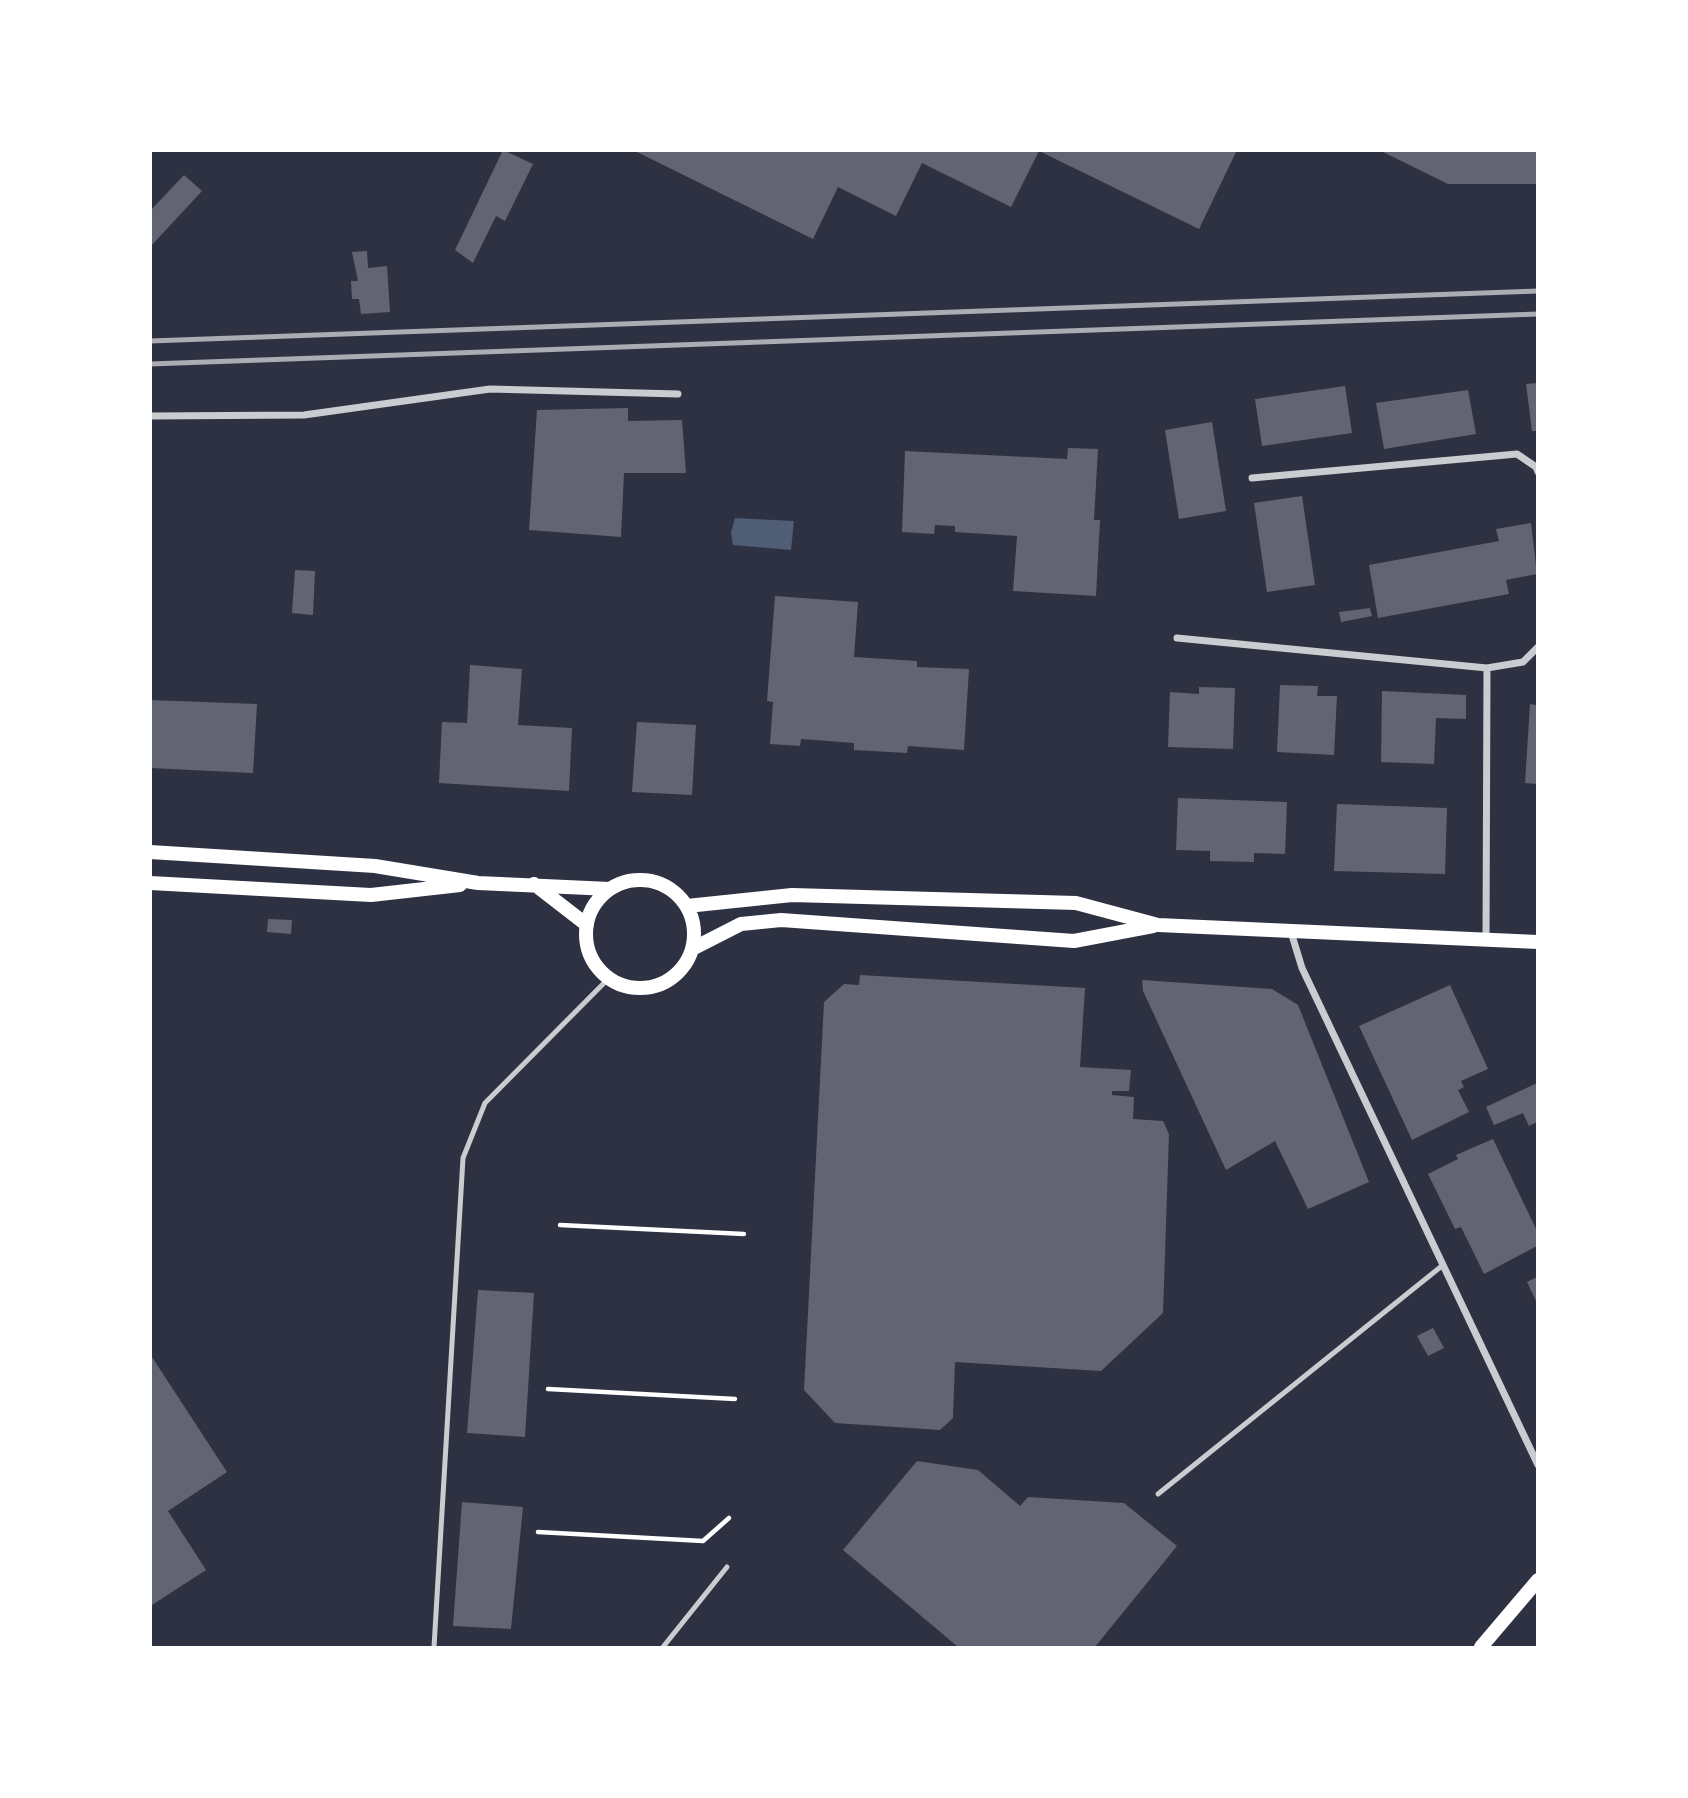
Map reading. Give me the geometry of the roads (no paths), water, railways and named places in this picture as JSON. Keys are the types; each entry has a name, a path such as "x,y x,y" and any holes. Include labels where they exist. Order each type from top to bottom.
{"main road":[{"path":"150,852 375,866 478,883"},
{"path":"150,883 371,895 478,883 610,889 640,879 658,882 675,892 687,906 694,934 692,949 684,965 671,978 656,986 638,988 608,979 594,963 588,948 587,925 596,903 610,889"},
{"path":"534,884 587,925"},
{"path":"687,906 792,895 893,895 1076,903 1158,925 1538,942"},
{"path":"692,949 741,924 781,920 1074,941 1158,925"},
{"path":"1481,1647 1538,1580"}],"street":[{"path":"150,416 304,415 490,389 678,394"},
{"path":"1252,478 1517,454 1538,471"},
{"path":"1177,638 1487,668 1523,662 1538,647"},
{"path":"1486,940 1487,668"},
{"path":"1291,932 1302,968 1538,1465"}],"lane":[{"path":"434,1647 463,1158 485,1103 608,979"},
{"path":"1158,1494 1443,1265"},
{"path":"663,1647 727,1567"}],"water":[{"path":"735,518 794,521 791,550 733,545 731,532"}],"railway":[{"path":"150,341 1538,291"},
{"path":"150,364 1538,314"}]}
